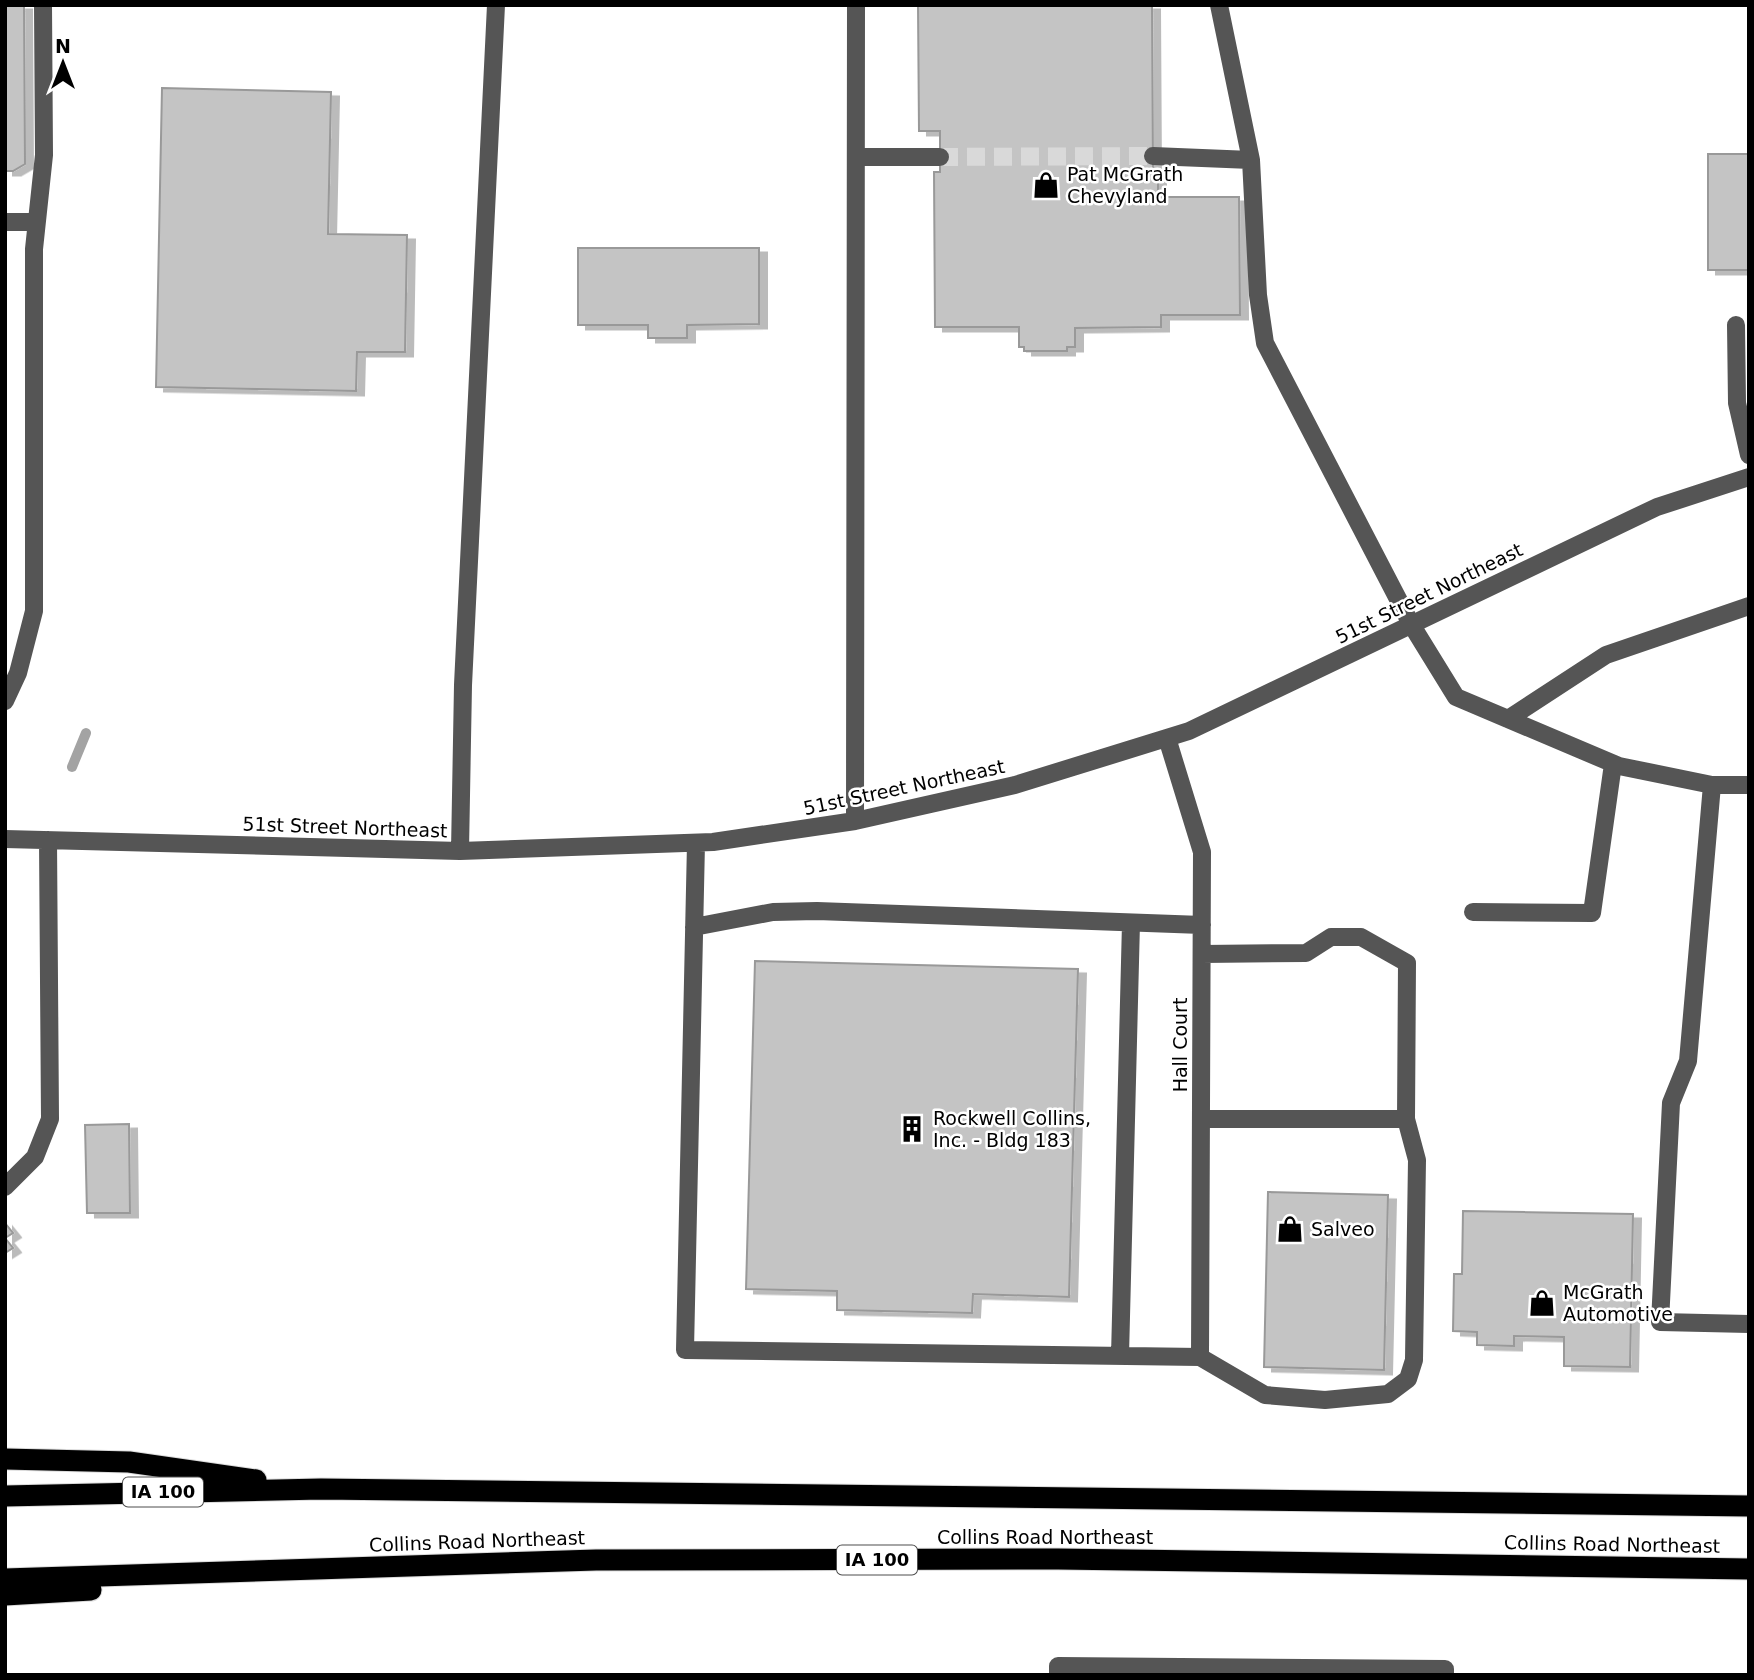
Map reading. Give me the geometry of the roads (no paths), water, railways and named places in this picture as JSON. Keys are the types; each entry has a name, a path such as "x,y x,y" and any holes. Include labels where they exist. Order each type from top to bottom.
{"highway":[{"path":"5,1459 129,1462 321,1489"},
{"name":"Collins Road Northeast","path":"5,1496 321,1489 1749,1506"},
{"name":"Collins Road Northeast","path":"5,1579 596,1560 1058,1559 1749,1569"},
{"path":"5,1595 596,1560"}],"street":[{"path":"5,701 18,673 34,611 36,222 44,155 43,5"},
{"path":"460,851 463,685 496,5"},
{"path":"855,821 856,5"},
{"path":"1219,5 1251,160 1258,295 1265,343 1411,625 1456,698 1613,764 1712,785 1749,786"},
{"path":"1153,156 1251,160"},
{"path":"856,157 940,157"},
{"path":"5,222 36,222"},
{"path":"1736,325 1737,402 1749,454"},
{"name":"51st Street Northeast","path":"5,839 460,851 696,843 855,821 1015,785 1189,731 1657,507 1749,477"},
{"path":"1508,719 1606,655 1749,606"},
{"name":"Hall Court","path":"1167,738 1202,852 1200,1357"},
{"path":"1473,912 1592,913 1613,764"},
{"path":"1712,785 1688,1061 1671,1103 1660,1322 1749,1324"},
{"path":"5,1187 35,1157 50,1119 48,840"},
{"path":"696,843 685,1350 1200,1357 1265,1395 1325,1400 1388,1394 1408,1379 1414,1360 1417,1160 1406,1119 1407,963 1361,937 1331,937 1306,953 1202,954"},
{"path":"694,927 773,912 817,911 1202,925"},
{"path":"1120,1356 1131,923"},
{"path":"1201,1119 1406,1119"},
{"path":"1058,1675 1058,1667 1445,1669 1445,1675"}],"waterway":[{"path":"72,767 86,733"}],"tunnel":[{"path":"940,157 1153,156"}],"place":[{"name":"Pat McGrath Chevyland","path":"1046,185"},
{"name":"Rockwell Collins, Inc. - Bldg 183","path":"912,1129"},
{"name":"Salveo","path":"1290,1229"},
{"name":"McGrath Automotive","path":"1542,1303"}]}
